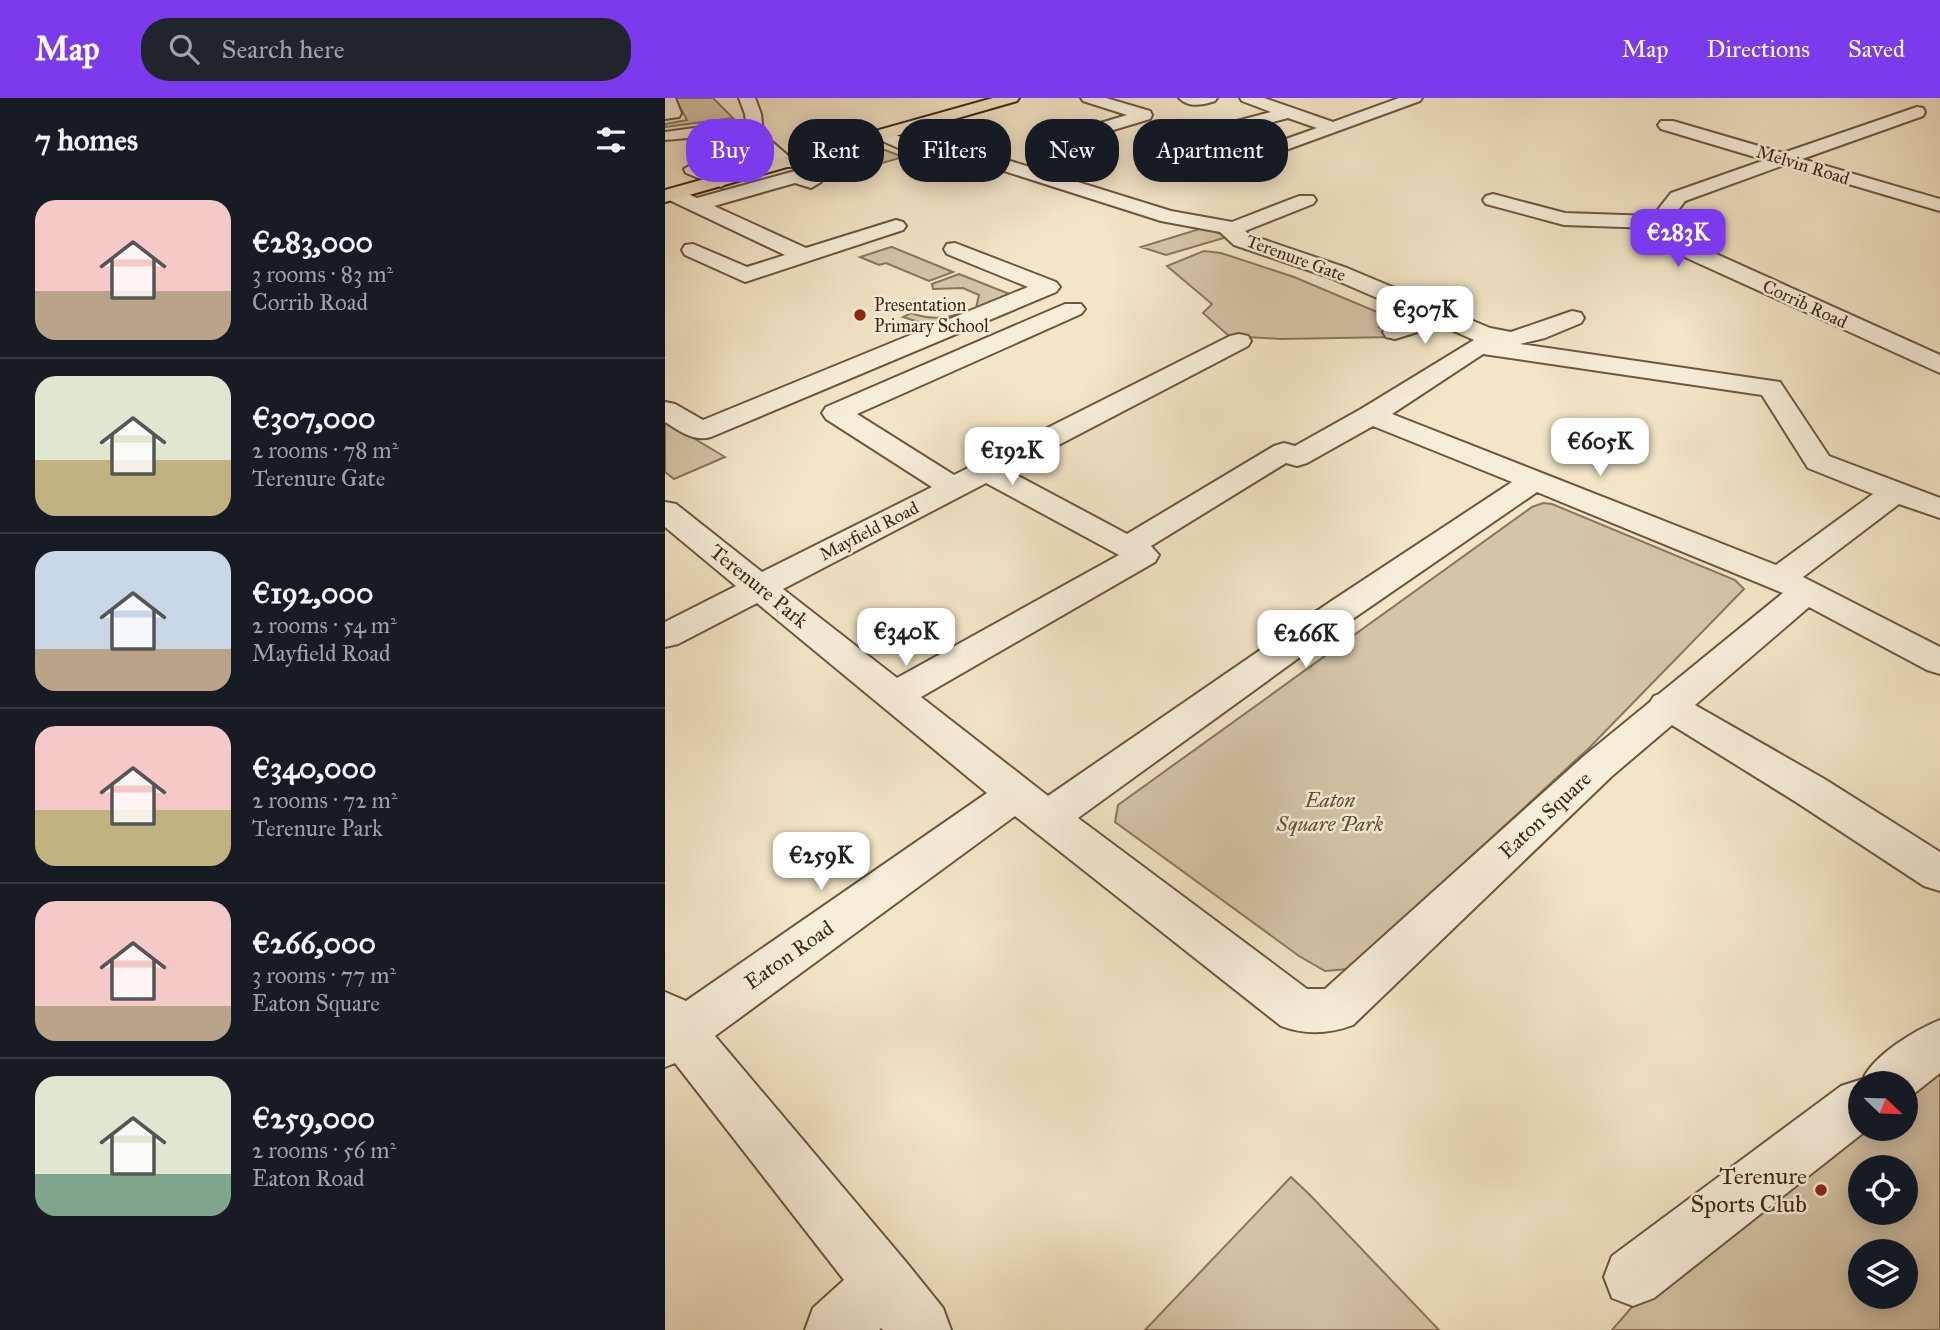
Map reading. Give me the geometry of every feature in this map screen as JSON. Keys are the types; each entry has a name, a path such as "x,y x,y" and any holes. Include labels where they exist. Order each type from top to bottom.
{"main road":[{"path":"941,119 1011,98"},
{"path":"884,135 898,131"},
{"path":"774,166 788,162"},
{"path":"668,195 717,182"}],"street":[{"path":"665,114 673,113 667,98"},
{"path":"747,98 753,114 754,136 785,163"},
{"path":"1089,98 1144,115 1119,123"},
{"path":"1187,98 1197,101 1209,98"},
{"path":"1248,98 1331,127"},
{"path":"1288,144 1414,98"},
{"path":"1493,200 1564,219 1659,222 1678,197 1922,113 1886,103"},
{"path":"1264,119 1289,112"},
{"name":"Melvin Road","path":"1667,125 1940,205"},
{"path":"670,136 686,134"},
{"path":"884,135 898,141"},
{"name":"Terenure Gate","path":"1011,167 1168,217 1216,224 1230,230 1242,240 1339,273 1484,335 1511,339 1536,333 1572,318"},
{"path":"696,205 788,179"},
{"path":"668,195 696,205 805,256"},
{"name":"Terenure Gate","path":"1230,230 1306,200"},
{"name":"Corrib Road","path":"1659,222 1686,249 1940,365"},
{"path":"693,250 745,275 896,226"},
{"path":"665,410 701,431 1048,287 955,249"},
{"path":"954,488 835,413 1073,309"},
{"path":"1395,332 1441,317"},
{"name":"Mayfield Road","path":"665,636 1239,341"},
{"path":"1128,547 1284,452 1297,457 1371,415 1478,346 1771,388 1818,462 1940,509"},
{"path":"1371,415 1794,584 1940,662"},
{"path":"894,696 1143,555 987,471"},
{"path":"1032,806 1342,610 1534,480"},
{"name":"Eaton Square","path":"1032,806 1298,1011 1336,1010 1895,492"},
{"name":"Terenure Park","path":"665,510 1032,806"},
{"path":"1667,705 1811,791 1940,874"},
{"name":"Eaton Road","path":"670,1029 1032,806"},
{"path":"670,1029 885,1283 921,1330"},
{"path":"1903,1071 1940,1042"},
{"path":"1633,1277 1848,1112"},
{"path":"835,1330 885,1283"}],"green space":[{"path":"675,98 713,98 733,118 725,119 686,119"},
{"path":"686,120 686,124 665,127 665,124"},
{"path":"884,150 898,155 898,158 884,163"},
{"path":"1206,227 1227,237 1166,255 1141,247"},
{"path":"891,247 953,272 929,281 886,263 879,265 860,257"},
{"path":"1204,251 1221,253 1294,277 1384,315 1403,311 1406,314 1379,327 1395,335 1393,337 1281,339 1229,336 1203,313 1212,304 1167,266"},
{"path":"959,274 1017,297 989,302 991,309 927,329 928,325 903,317 911,313 944,317 976,308 979,295 963,288 933,289 932,284"},
{"path":"665,421 725,457 674,479 665,472"},
{"name":"Eaton Square Park","path":"1543,503 1552,504 1735,580 1744,589 1589,748 1349,969 1325,971 1299,956 1115,822 1118,805 1532,507"},
{"name":"Terenure Sports Club","path":"1940,1068 1940,1330 1612,1330 1638,1300 1848,1139 1918,1141 1918,1085"},
{"path":"1291,1177 1310,1195 1439,1330 1145,1330"}],"place":[{"name":"Presentation Primary School","path":"860,315"},
{"name":"Terenure Sports Club","path":"1821,1190"}]}
